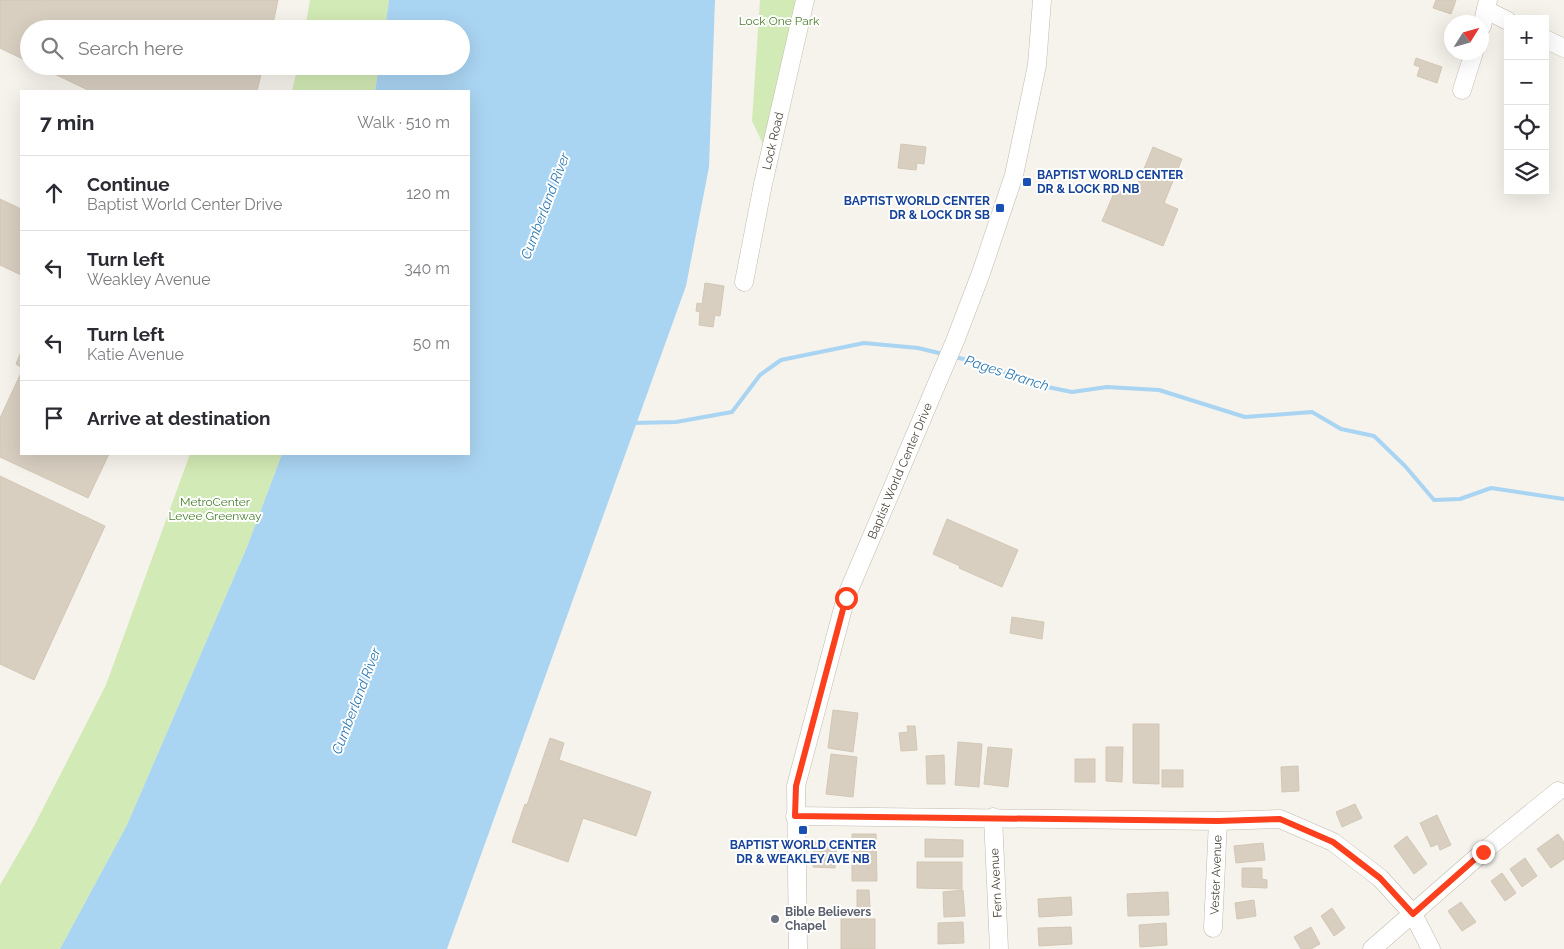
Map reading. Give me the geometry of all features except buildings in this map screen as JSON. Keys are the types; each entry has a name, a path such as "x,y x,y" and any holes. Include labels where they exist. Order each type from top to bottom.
{"street":[{"name":"Lock Road","path":"744,282 763,184 805,0"},
{"name":"Baptist World Center Drive","path":"798,949 796,786 846,598 981,273 1014,175 1037,65 1042,0"},
{"path":"1485,12 1504,19"},
{"path":"1549,41 1564,48"},
{"path":"1462,90 1471,60"},
{"path":"1372,949 1483,852 1558,790"},
{"path":"795,816 1218,821 1280,819 1333,842 1380,878 1413,914 1431,949"},
{"name":"Fern Avenue","path":"993,817 999,949"},
{"name":"Vester Avenue","path":"1213,928 1218,821"}],"green space":[{"path":"310,0 389,0 386,20 307,20"},
{"name":"Lock One Park","path":"760,0 805,0 763,184 754,181 763,144 752,121"},
{"path":"296,75 378,75 375,90 292,90"},
{"name":"MetroCenter Levee Greenway","path":"190,455 282,455 247,547 127,825 60,949 0,949 0,885 33,828 106,685"}],"water":[{"name":"Cumberland River","path":"389,0 715,0 709,167 686,286 447,949 60,949 127,825 247,547 282,455 470,455 470,90 375,90 378,75 470,75 470,20 386,20"}],"waterway":[{"name":"Pages Branch","path":"632,423 676,422 732,412 760,375 781,360 864,343 918,348 943,354"},
{"name":"Pages Branch","path":"955,357 987,365 1033,384 1072,392 1107,387 1159,390 1245,417 1312,412 1341,429 1374,436 1405,466 1434,500 1460,499 1491,488 1564,499"}],"place":[{"name":"BAPTIST WORLD CENTER DR & LOCK RD NB","path":"1027,182"},
{"name":"BAPTIST WORLD CENTER DR & LOCK DR SB","path":"1000,208"},
{"name":"BAPTIST WORLD CENTER DR & WEAKLEY AVE NB","path":"803,830"},
{"name":"Bible Believers Chapel","path":"775,919"}],"route":[{"path":"846,598 796,786 795,816 1218,821 1280,819 1333,842 1380,878 1413,914 1483,852"}]}
